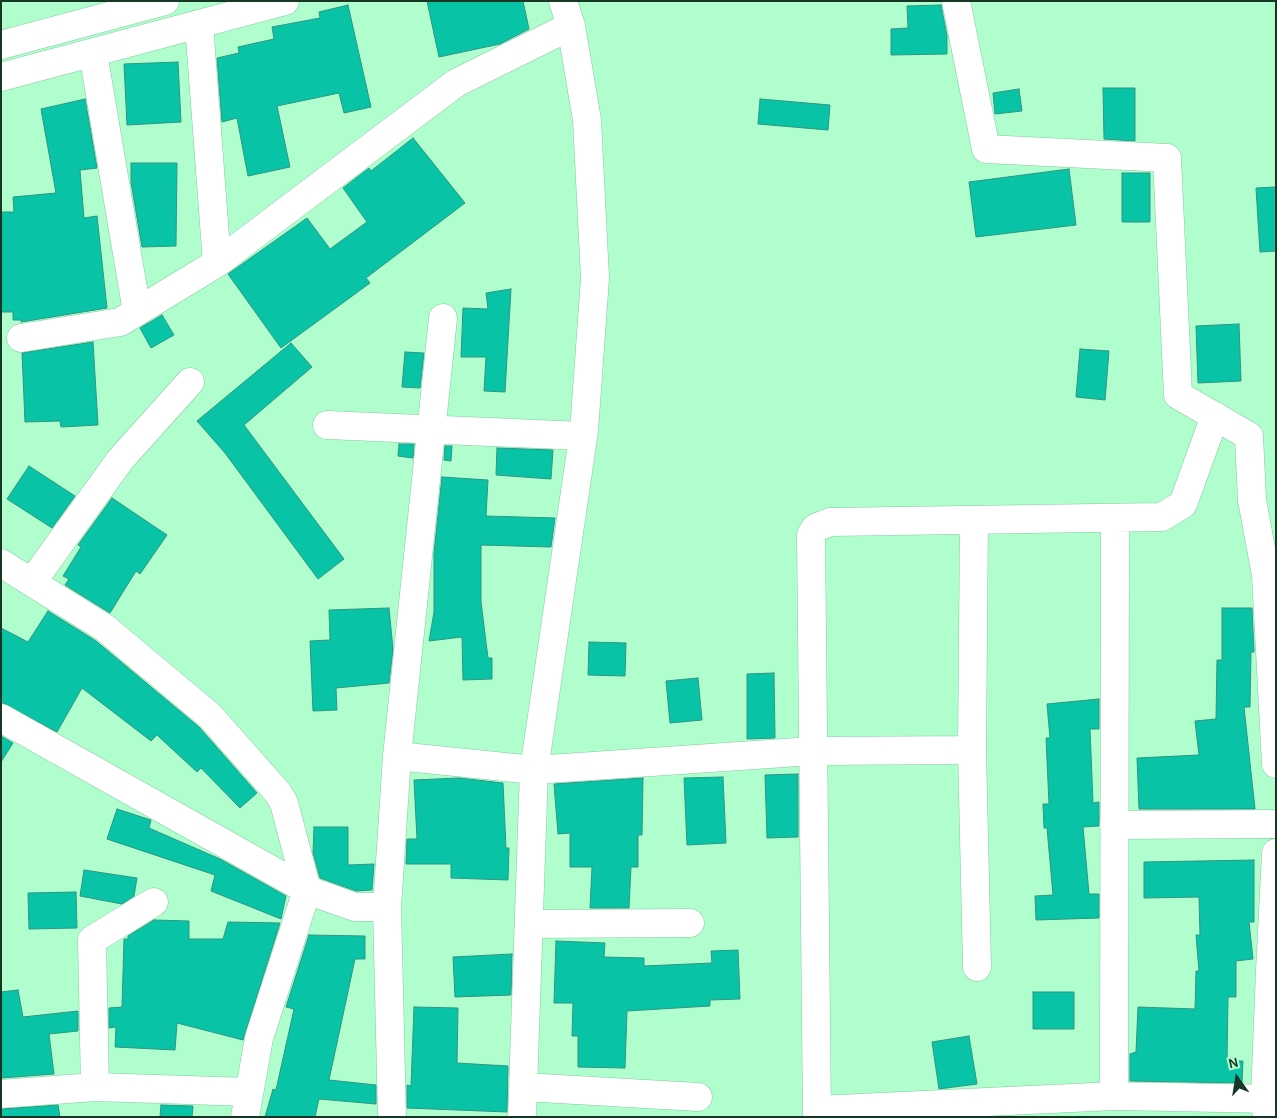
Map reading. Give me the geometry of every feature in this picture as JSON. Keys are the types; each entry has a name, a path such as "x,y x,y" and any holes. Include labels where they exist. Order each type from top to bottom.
{"street":[{"path":"1,45 165,1"},
{"path":"1,77 285,1"},
{"path":"956,1 986,150 1167,158 1178,395 1249,436 1252,500 1266,575 1275,703 1276,764"},
{"path":"21,338 110,324 136,312 217,263 456,83 567,14 587,120 595,278 583,436 534,770 522,1117"},
{"path":"199,24 217,263"},
{"path":"93,53 136,312"},
{"path":"392,1117 387,907 398,756 444,318"},
{"path":"32,582 120,460 190,382"},
{"path":"1215,416 1183,504 1162,518 830,522 815,528 811,535 817,1114 1114,1096 1269,1105 1276,853"},
{"path":"327,425 583,436"},
{"path":"1114,1096 1115,518"},
{"path":"974,520 972,750 977,967"},
{"path":"1,563 104,628 210,716 284,803 307,890 258,1038 247,1104 95,1087 1,1094"},
{"path":"1,718 307,890 355,907 387,907"},
{"path":"398,756 534,770 813,751 972,750"},
{"path":"1114,825 1276,824"},
{"path":"95,1087 92,940 154,902"},
{"path":"529,924 690,923"},
{"path":"523,1087 698,1097"}],"building":[{"path":"427,1 523,1 529,29 500,44 439,57"},
{"path":"348,5 371,107 344,113 339,93 277,106 290,167 248,176 237,118 222,122 217,58 239,53 238,47 274,39 272,27 320,18 319,12"},
{"path":"941,5 947,36 947,54 891,55 891,29 908,28 907,6"},
{"path":"178,62 181,122 127,125 124,64"},
{"path":"1103,88 1135,88 1135,141 1104,139"},
{"path":"1019,89 1022,111 995,114 993,93"},
{"path":"85,99 97,168 80,170 84,218 97,216 107,308 21,322 21,320 13,320 13,312 1,312 1,212 14,212 13,197 56,193 41,109"},
{"path":"760,99 830,105 828,130 758,124"},
{"path":"413,138 465,203 366,278 370,283 281,348 228,274 307,218 330,249 367,222 343,188 369,168 371,171"},
{"path":"131,163 177,163 176,246 142,247 131,182"},
{"path":"1069,169 1076,225 976,237 969,182"},
{"path":"1122,173 1150,173 1150,222 1122,222"},
{"path":"1276,187 1276,251 1260,252 1256,188"},
{"path":"511,289 505,392 484,391 486,357 461,357 463,308 488,309 486,293"},
{"path":"162,315 174,335 151,348 140,328"},
{"path":"1239,324 1241,381 1198,383 1196,326"},
{"path":"93,342 98,425 61,427 60,421 25,422 22,353"},
{"path":"291,343 312,367 244,425 344,559 318,579 225,453 197,421"},
{"path":"1080,349 1109,351 1105,400 1076,397"},
{"path":"405,352 424,353 420,388 402,387"},
{"path":"399,444 414,444 413,458 398,456"},
{"path":"445,446 452,446 451,461 444,460"},
{"path":"497,448 553,450 551,479 496,475"},
{"path":"29,466 75,496 52,528 7,499"},
{"path":"442,477 488,480 486,516 555,518 551,547 481,545 481,602 488,658 492,658 492,679 463,680 462,637 429,641 434,612 434,553"},
{"path":"112,498 167,535 140,574 136,571 110,613 65,585 69,579 63,576 81,547 78,545"},
{"path":"389,608 393,649 389,683 336,688 337,710 313,711 310,641 330,640 329,610"},
{"path":"1222,608 1252,608 1254,652 1251,652 1250,707 1244,707 1255,809 1139,809 1137,758 1199,755 1195,721 1216,719 1217,660 1222,660"},
{"path":"48,611 96,641 199,727 257,793 240,808 201,768 197,772 157,735 151,741 82,688 57,732 1,702 1,628 28,642"},
{"path":"589,642 626,643 625,676 588,675"},
{"path":"774,673 775,738 747,739 747,674"},
{"path":"698,678 702,720 670,723 666,681"},
{"path":"1099,699 1099,729 1090,729 1093,803 1099,802 1099,826 1083,827 1089,894 1099,894 1099,918 1036,920 1035,896 1053,895 1047,828 1044,828 1043,804 1049,804 1046,738 1050,738 1047,704"},
{"path":"1,736 13,743 1,762"},
{"path":"798,774 798,837 767,838 765,775"},
{"path":"723,777 726,843 687,845 684,778"},
{"path":"459,778 503,783 506,848 509,848 508,880 451,878 451,864 406,864 407,839 417,839 414,780"},
{"path":"643,778 642,835 638,835 638,867 631,867 629,908 590,908 592,867 570,867 570,833 558,834 554,784"},
{"path":"117,809 151,820 149,828 220,859 286,896 281,919 211,891 215,875 107,839"},
{"path":"314,827 348,827 348,865 374,864 372,890 356,891 320,878 313,853"},
{"path":"1254,860 1254,922 1249,922 1253,959 1236,961 1236,997 1228,997 1227,1061 1243,1061 1242,1083 1130,1081 1130,1054 1136,1052 1138,1007 1195,1009 1196,971 1199,971 1196,935 1200,935 1199,897 1144,898 1144,862"},
{"path":"84,870 137,878 134,896 122,904 80,896"},
{"path":"76,892 77,928 29,929 28,893"},
{"path":"154,920 189,921 189,939 223,939 228,922 280,923 243,1040 177,1023 175,1050 115,1047 116,1027 109,1028 109,1008 122,1007 124,939 128,939 128,936"},
{"path":"309,935 365,936 365,959 355,959 329,1080 376,1085 376,1104 319,1099 315,1117 265,1117 273,1089 276,1090 294,1009 286,1007"},
{"path":"556,941 605,943 604,957 644,958 644,966 712,963 711,951 738,950 740,999 710,1000 710,1006 627,1011 625,1068 578,1067 578,1036 572,1036 573,1003 554,1003"},
{"path":"512,954 511,995 455,997 453,957"},
{"path":"18,990 23,1017 78,1011 78,1031 49,1034 54,1074 1,1078 1,992"},
{"path":"1033,992 1074,992 1074,1029 1033,1029"},
{"path":"414,1007 458,1008 457,1063 508,1066 507,1112 407,1108 407,1085 411,1086"},
{"path":"969,1036 977,1084 939,1089 932,1042"},
{"path":"58,1105 60,1117 1,1117 1,1109"},
{"path":"161,1105 193,1106 192,1117 160,1117"}]}
